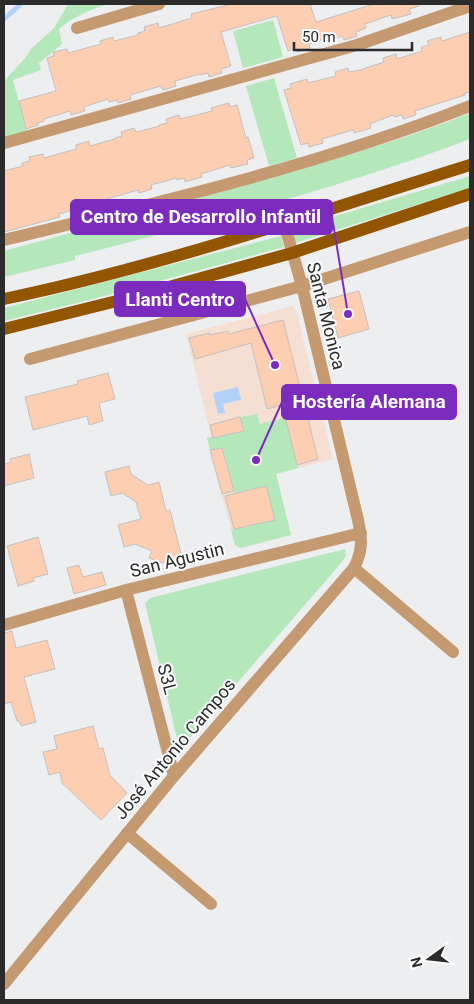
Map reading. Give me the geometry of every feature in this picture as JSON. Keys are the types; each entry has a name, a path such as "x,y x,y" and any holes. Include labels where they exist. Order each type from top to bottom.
{"main road":[{"path":"4,298 124,270 470,165"},
{"path":"4,329 129,298 292,253 470,194"}],"street":[{"path":"77,28 159,4"},
{"path":"4,143 356,45 470,6"},
{"path":"4,240 204,192 290,168 438,119 470,106"},
{"name":"Santa Monica","path":"284,223 302,286 361,533"},
{"path":"30,360 302,286 470,232"},
{"name":"José Antonio Campos","path":"4,984 174,776 354,568 361,554 361,533"},
{"name":"San Agustin","path":"4,625 126,590 361,533"},
{"path":"354,568 453,652"},
{"name":"S3L","path":"126,590 174,776"},
{"path":"127,833 211,904"}],"shaded area":[{"path":"293,306 296,310 333,459 276,474 291,535 240,548 235,545 207,438 211,436 186,334"}],"green space":[{"path":"68,4 109,4 96,8 65,24 59,29 62,44 39,63 41,70 13,80 27,132 4,139 4,81 31,49 54,28"},
{"path":"273,20 283,57 243,68 233,31"},
{"path":"274,78 297,158 269,166 246,86"},
{"path":"470,113 470,139 421,157 323,189 75,256 75,260 4,277 4,251 336,159"},
{"path":"470,176 470,188 295,243 292,229"},
{"path":"281,236 284,247 97,298 4,321 4,308"},
{"path":"257,414 260,424 288,417 287,427 298,468 276,474 291,535 240,548 235,545 231,530 275,520 266,486 235,493 222,448 210,450 207,438 243,431 240,417"},
{"path":"345,549 346,556 336,569 186,742 180,745 145,603 150,598"}],"water":[{"path":"238,387 241,400 223,404 225,413 218,414 213,393"}],"building":[{"path":"232,4 310,4 316,22 374,4 419,4 419,6 409,9 411,14 392,19 391,15 365,24 366,28 356,32 357,36 344,40 342,36 335,39 334,36 309,44 310,48 297,52 296,48 288,51 277,16 221,32 231,66 221,69 222,73 209,77 208,73 200,74 175,81 176,86 163,90 161,86 130,95 131,99 118,103 117,100 109,102 108,99 84,107 85,111 71,115 70,111 44,119 38,125 26,129 19,101 56,91 47,58 54,56 53,52 67,49 68,53 101,44 100,41 113,37 114,41 138,35 138,33 145,31 144,27 158,23 159,28 192,18 191,14"},
{"path":"470,32 470,92 415,111 416,115 403,119 402,115 394,117 393,115 370,124 371,128 354,133 353,130 322,139 323,143 309,147 308,143 301,145 284,90 291,88 290,84 307,79 308,83 336,76 335,72 348,68 349,72 360,70 384,62 383,58 396,54 397,59 422,51 421,47 429,45 427,41 441,37 442,41"},
{"path":"229,103 230,107 237,105 246,138 248,137 254,158 247,160 248,164 231,168 230,165 201,174 202,177 185,182 184,178 177,180 177,178 151,185 152,189 139,193 138,190 107,199 108,203 95,207 94,204 59,214 60,217 4,232 4,171 23,166 22,163 30,161 29,157 43,154 44,158 76,149 76,145 89,141 90,146 122,136 121,132 134,128 136,132 160,126 167,123 166,119 179,115 180,119 212,111 211,108"},
{"path":"359,291 369,329 338,338 328,299"},
{"path":"283,320 318,459 297,465 282,405 267,409 251,343 195,359 189,338 228,331 229,334"},
{"path":"108,373 115,399 99,403 103,421 89,425 87,416 33,430 25,397 78,384 77,381"},
{"path":"240,417 244,431 213,438 210,425"},
{"path":"222,448 234,491 222,494 210,450"},
{"path":"29,454 34,478 4,486 4,464 11,462 10,459"},
{"path":"129,466 131,474 148,485 159,482 166,511 170,510 182,558 162,563 149,558 152,551 135,544 124,547 118,525 141,519 136,502 122,493 111,496 105,472"},
{"path":"266,486 275,520 234,529 225,496"},
{"path":"38,537 48,574 33,578 34,581 18,586 7,546"},
{"path":"79,565 83,577 102,572 106,585 74,594 67,568"},
{"path":"12,631 16,648 47,640 55,669 24,677 36,722 21,726 19,721 17,721 11,702 4,704 4,633"},
{"path":"93,726 99,749 103,748 110,775 127,793 101,820 62,783 60,772 49,775 43,752 57,749 54,736"}],"waterway":[{"path":"4,19 21,4"}],"place":[{"name":"Centro de Desarrollo Infantil","path":"348,314"},
{"name":"Llanti Centro","path":"275,365"},
{"name":"Hostería Alemana","path":"256,460"}]}
